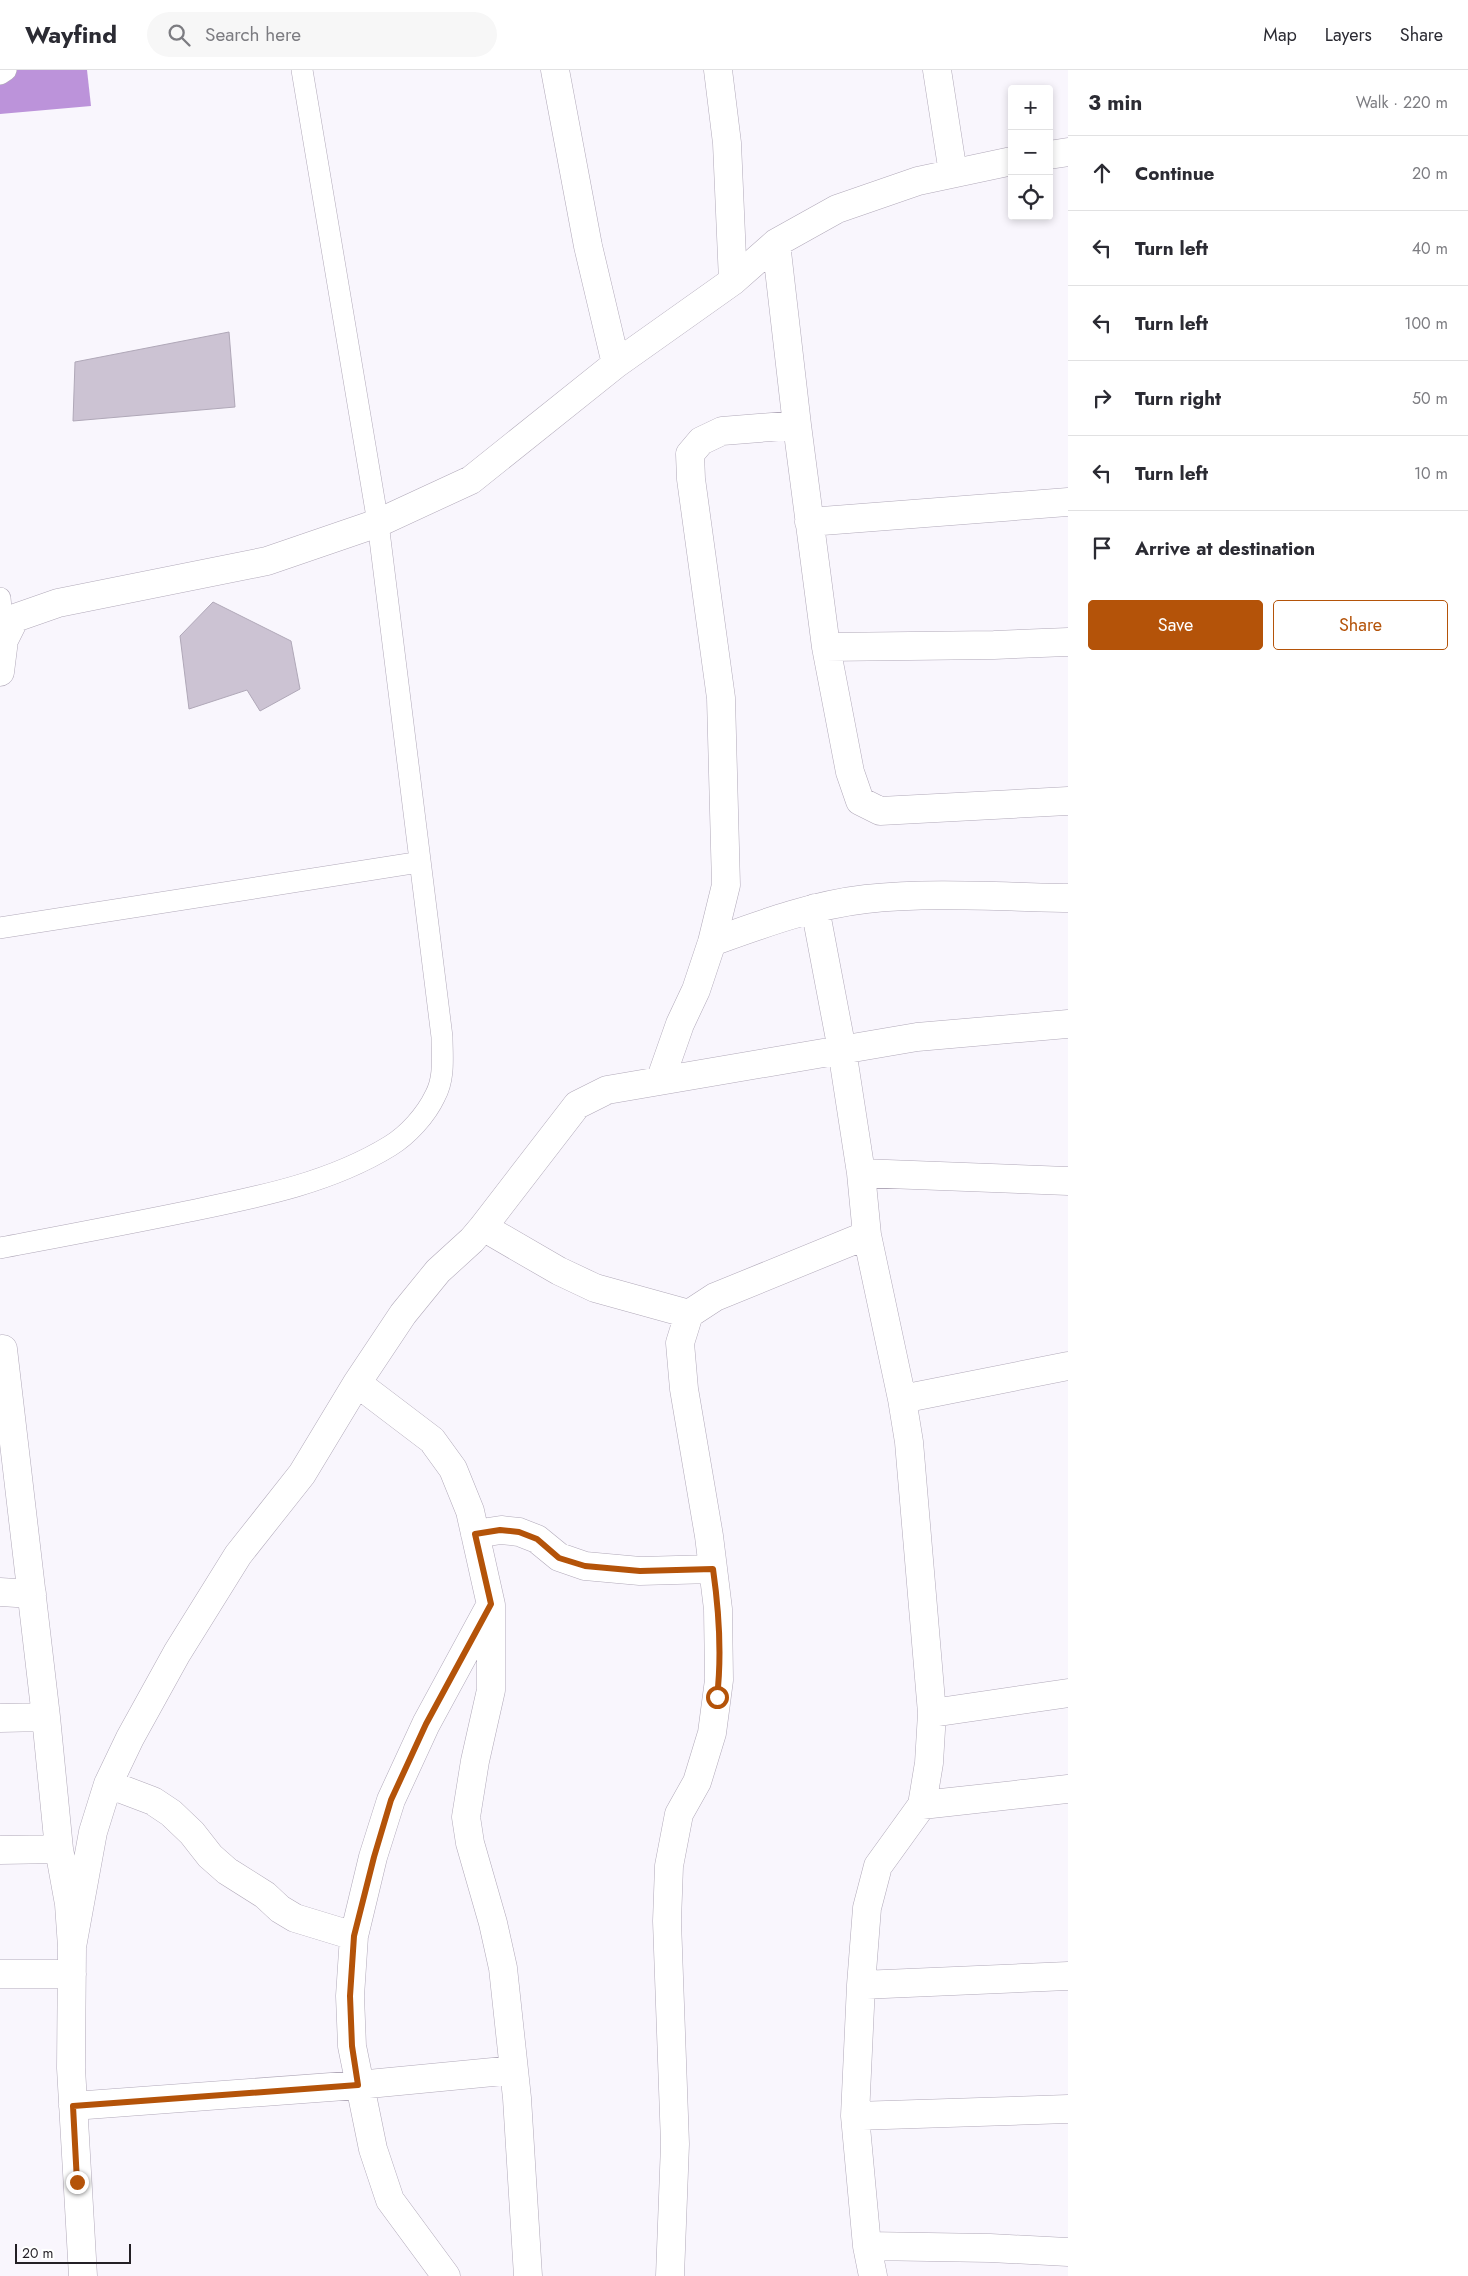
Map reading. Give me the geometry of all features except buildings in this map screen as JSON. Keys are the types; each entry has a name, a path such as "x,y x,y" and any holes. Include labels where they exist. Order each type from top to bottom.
{"street":[{"path":"554,70 588,246 616,364"},
{"path":"718,70 727,143 733,281"},
{"path":"937,70 953,173"},
{"path":"1053,154 1068,152"},
{"path":"0,669 4,640 16,618 58,603 267,561 378,523 472,480 616,364 733,281 776,243 837,209 918,181 1008,162"},
{"path":"776,243 796,426 826,647 850,772 860,801 880,811 1068,801"},
{"path":"660,1081 680,1024 696,990 712,942 726,885 721,698 691,479 690,454 701,441 722,431 796,426"},
{"path":"809,522 1068,502"},
{"path":"826,647 1068,642"},
{"path":"712,942 772,920 815,908 866,899 919,896 1068,898"},
{"path":"815,908 842,1050 861,1173 867,1235 902,1399 915,1500 932,1713 929,1763 922,1805 878,1866 867,1908 861,1985 855,2116 867,2246 873,2276"},
{"path":"72,1947 93,1832 108,1784 130,1738 177,1653 238,1555 302,1474 357,1383 403,1314 438,1271 472,1240 577,1105 607,1090 917,1036 1068,1024"},
{"path":"861,1173 1068,1180"},
{"path":"482,1227 558,1271 595,1288 689,1314"},
{"path":"670,2276 675,2144 667,1921 669,1866 679,1814 697,1782 712,1732 719,1680 718,1609 680,1343 689,1314 716,1297 867,1235"},
{"path":"3,1348 46,1717 59,1849 69,1904 72,1947 70,2068 83,2276"},
{"path":"902,1399 1068,1366"},
{"path":"357,1383 432,1440 453,1469 470,1511 491,1604 491,1690 474,1761 466,1817 470,1843 493,1923 503,1968 514,2070 528,2276"},
{"path":"475,1534 500,1530 519,1532 537,1539 559,1558 585,1566 640,1571 713,1569"},
{"path":"0,1592 32,1594"},
{"path":"446,2276 390,2200 373,2149 358,2085 352,2046 350,1996 354,1936 391,1800 426,1724 491,1604"},
{"path":"932,1713 1068,1694"},
{"path":"0,1718 46,1717"},
{"path":"108,1784 153,1801 171,1812 192,1833 210,1856 227,1871 265,1895 280,1909 295,1918 354,1936"},
{"path":"922,1805 1068,1789"},
{"path":"0,1850 59,1849"},
{"path":"0,1974 72,1974"},
{"path":"861,1985 1068,1976"},
{"path":"73,2106 358,2085 514,2070"},
{"path":"855,2116 1068,2109"},
{"path":"867,2246 990,2248 1068,2252"}],"lane":[{"path":"0,74 6,70"},
{"path":"0,1248 262,1196 356,1166 392,1145 420,1120 436,1095 443,1069 442,1037 378,523 302,70"},
{"path":"0,598 4,640"},
{"path":"0,928 420,862"}],"shaded area":[{"path":"0,70 87,70 91,106 0,114"}],"route":[{"path":"77,2182 73,2106 358,2085 352,2046 350,1996 354,1936 391,1800 426,1724 491,1604 475,1534 500,1530 519,1532 537,1539 559,1558 585,1566 640,1571 713,1569 718,1609 719,1680 717,1697"}]}
